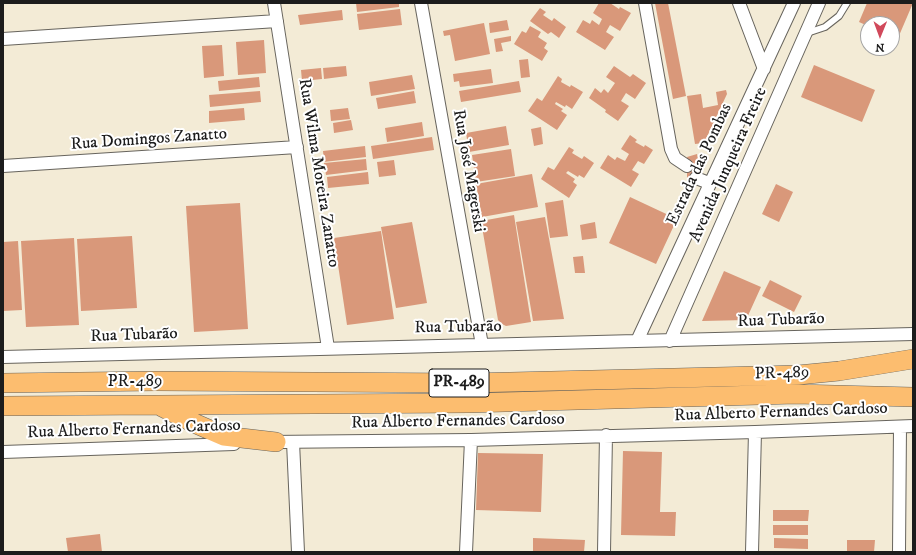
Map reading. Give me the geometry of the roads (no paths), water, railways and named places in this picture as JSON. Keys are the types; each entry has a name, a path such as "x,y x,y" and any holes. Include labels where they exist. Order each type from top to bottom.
{"main road":[{"name":"PR-489","path":"3,383 469,383 798,375 839,372 913,359"},
{"name":"PR-489","path":"3,406 469,403 796,394 913,397"},
{"path":"159,405 224,436 285,442"}],"street":[{"name":"Rua Wilma Moreira Zanatto","path":"274,3 328,348"},
{"name":"Rua José Magerski","path":"421,3 482,345"},
{"path":"645,3 671,149 675,158 687,166"},
{"path":"739,3 764,69"},
{"name":"Estrada das Pombas","path":"637,342 794,3"},
{"name":"Avenida Junqueira Freire","path":"670,341 818,3"},
{"path":"3,39 277,21"},
{"name":"Rua Domingos Zanatto","path":"3,166 297,147"},
{"path":"696,178 709,184"},
{"name":"Rua Tubarão","path":"3,357 913,334"},
{"name":"Rua Alberto Fernandes Cardoso","path":"3,452 285,442 471,440 913,426"},
{"path":"899,552 900,427"},
{"path":"752,552 755,432"},
{"path":"604,552 606,435"},
{"path":"466,552 471,440"},
{"path":"285,442 298,552"}],"lane":[{"path":"805,34 825,27 839,16 847,3"}]}
